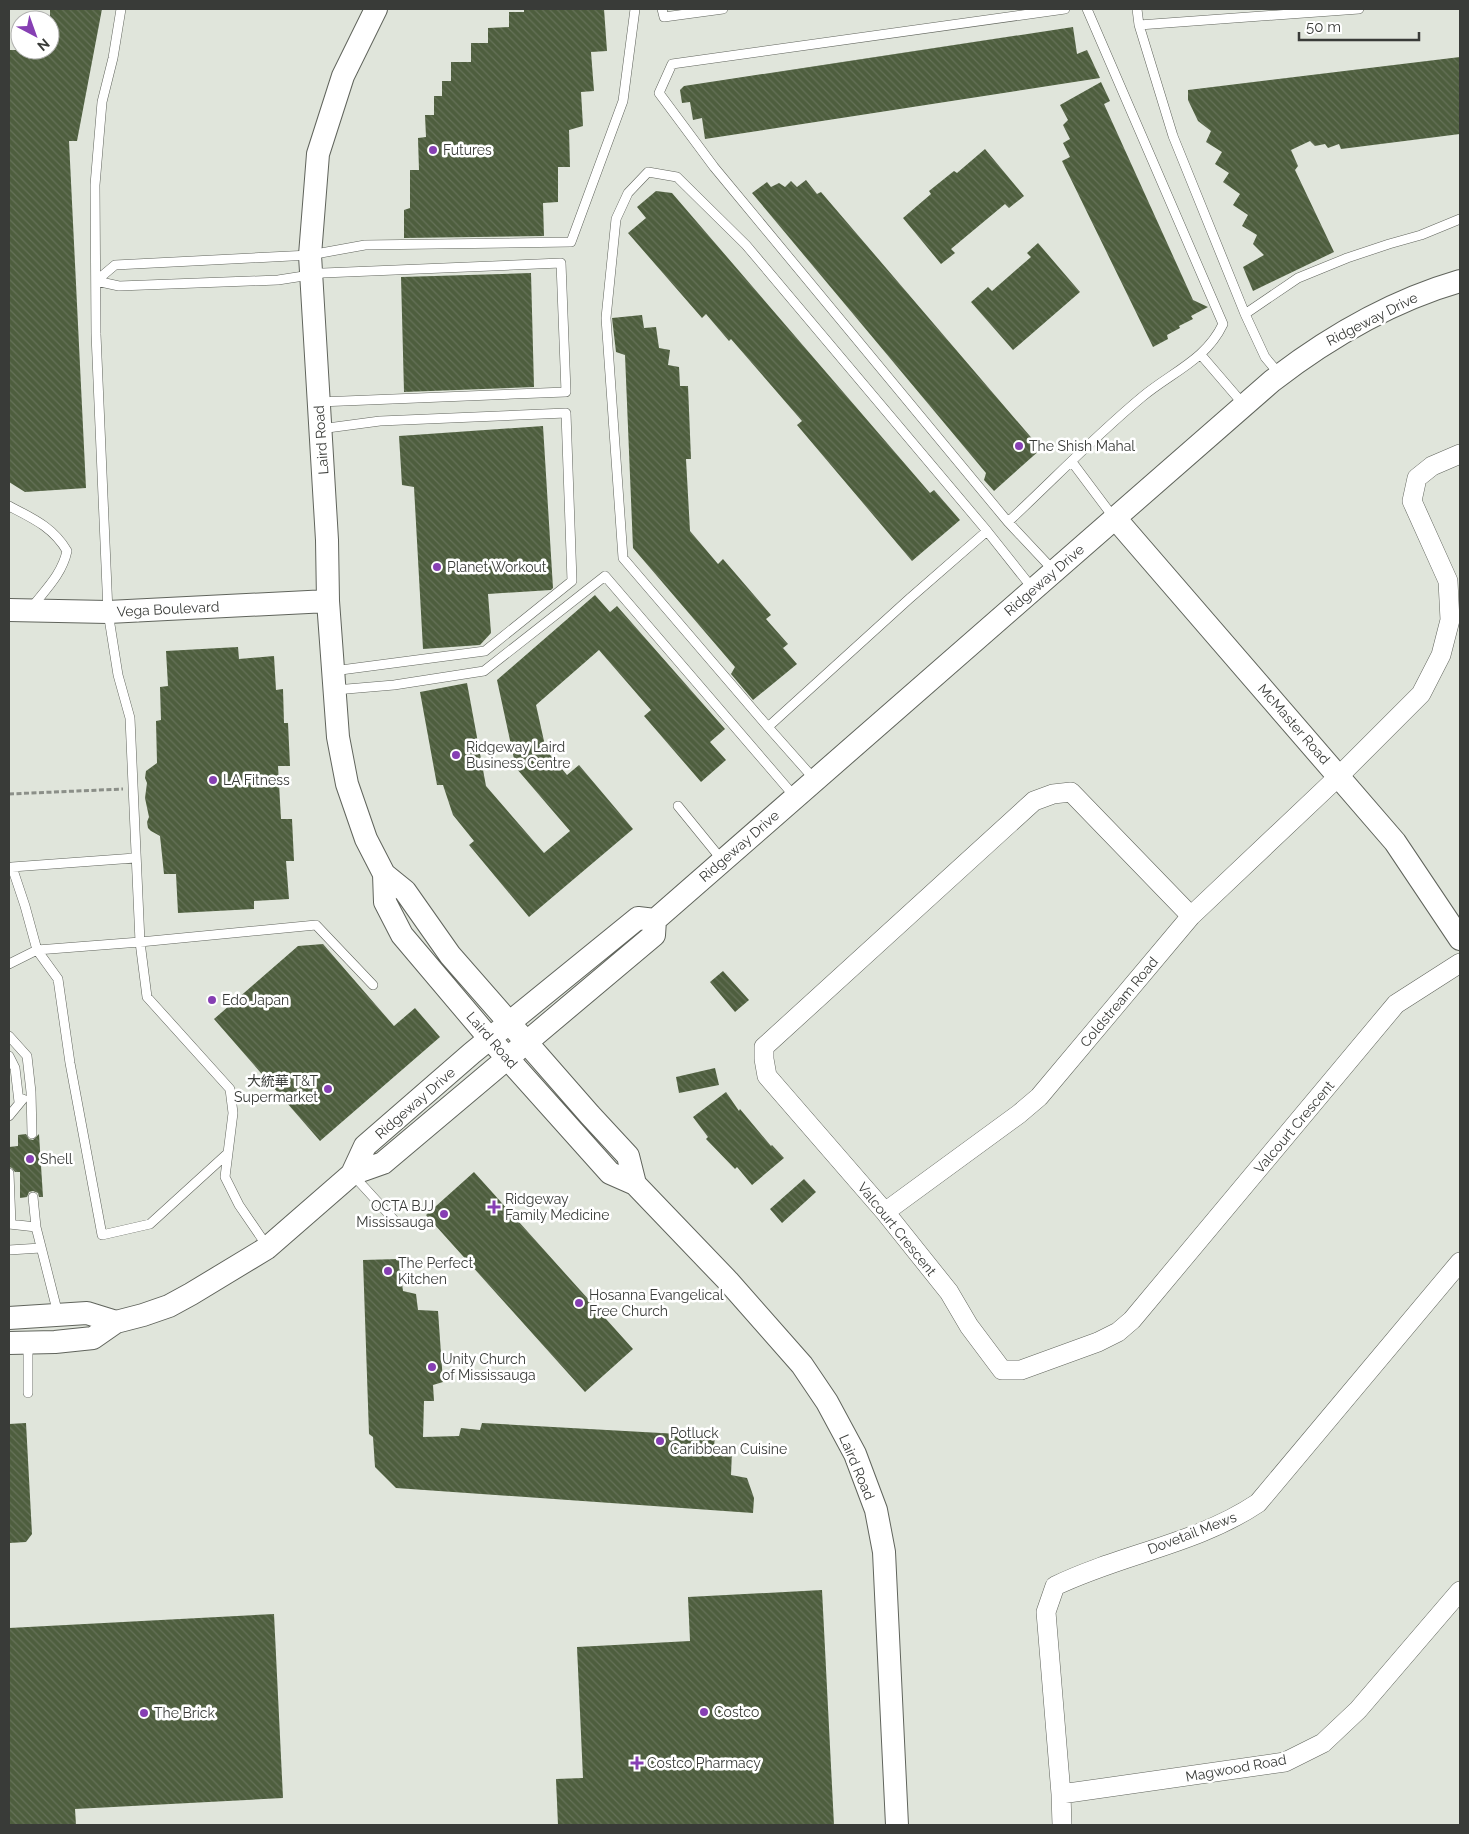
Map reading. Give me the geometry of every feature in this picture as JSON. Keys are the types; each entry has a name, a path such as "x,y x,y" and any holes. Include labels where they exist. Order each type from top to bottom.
{"street":[{"name":"Laird Road","path":"376,9 343,76 318,154 311,265 327,540 328,601 338,737 347,784 366,839 384,874 406,891 450,955 628,1156 635,1184"},
{"name":"Ridgeway Drive","path":"18,1343 93,1338 116,1322 169,1306 267,1248 352,1174 383,1163 654,935 655,920 1280,375 1354,325 1393,305 1435,288 1460,281"},
{"name":"Coldstream Road","path":"885,1212 1019,1114 1039,1097 1191,916 1339,776 1421,694 1441,655 1450,620 1448,581 1412,501 1418,478 1432,466 1460,454"},
{"name":"McMaster Road","path":"1115,518 1395,842 1460,938"},
{"name":"Vega Boulevard","path":"18,610 108,612 328,601"},
{"name":"Valcourt Crescent","path":"1191,916 1071,792 1054,794 1034,801 764,1047 767,1076 885,1212 949,1292 969,1326 1002,1370 1021,1370 1098,1342 1118,1332 1132,1320 1396,1004 1460,963"},
{"name":"Laird Road","path":"384,874 385,902 402,935 490,1039 610,1173 635,1184 728,1281 802,1365 827,1402 854,1454 876,1510 884,1552 897,1825"},
{"name":"Ridgeway Drive","path":"352,1174 365,1146 490,1039 638,918 655,920"},
{"name":"Dovetail Mews","path":"1062,1825 1046,1612 1055,1586 1082,1573 1215,1526 1240,1515 1258,1502 1460,1262"},
{"path":"9,1318 87,1313 116,1322"},
{"name":"Magwood Road","path":"1061,1794 1285,1762 1323,1743 1358,1710 1460,1591"}],"lane":[{"path":"121,9 113,58 102,102 98,144 95,185 96,334 108,612 118,675 130,718 140,942 148,997 230,1089 233,1113 225,1177 239,1205 267,1248"},
{"path":"96,281 119,286 278,280 311,265 366,245 570,242 623,101 635,9"},
{"path":"662,9 664,17 723,9"},
{"path":"1054,571 1008,522 714,167 659,93 672,64 1065,9"},
{"path":"1008,522 1143,396 1201,355 1216,338 1223,324 1087,9"},
{"path":"1137,9 1139,25 1173,136 1245,314 1265,356 1280,375"},
{"path":"1139,25 1359,9"},
{"path":"815,780 623,558 606,318 616,219 628,193 648,172 677,177 746,244 987,531 1033,589"},
{"path":"1245,314 1298,278 1347,258 1421,235 1460,219"},
{"path":"96,281 115,264 311,265 323,273 561,263 566,392 318,402"},
{"path":"1201,355 1244,405"},
{"path":"320,429 380,421 566,413 572,581 485,652 334,680"},
{"path":"1072,462 1115,518"},
{"path":"9,506 46,526 60,538 67,551 64,564 56,577 18,610"},
{"path":"768,726 987,531"},
{"path":"334,680 394,685 484,671 606,576 795,797"},
{"path":"678,806 722,861"},
{"path":"135,858 12,867 37,950 58,980 70,1063 102,1235 150,1224 228,1153"},
{"path":"9,964 37,950 316,925 373,985"},
{"path":"9,1036 27,1056 31,1092 32,1134"},
{"path":"9,1056 15,1068 19,1102"},
{"path":"9,1116 19,1102 31,1092"},
{"path":"9,1173 10,1224 36,1227"},
{"path":"352,1174 395,1221"},
{"path":"33,1197 36,1227 58,1315"},
{"path":"9,1250 42,1248"},
{"path":"18,1343 28,1393"}],"path":[{"path":"9,794 132,788"}],"building":[{"path":"102,9 77,141 69,141 86,488 25,492 9,482 9,50 10,60 60,60 60,10 50,10"},
{"path":"524,9 604,9 607,51 591,52 594,91 581,92 583,126 569,130 570,167 558,167 558,202 543,203 544,236 404,238 404,210 410,208 410,170 419,170 418,138 426,137 425,115 434,115 434,96 442,96 442,81 451,81 451,62 471,62 471,43 488,43 488,28 509,27 509,12 524,12"},
{"path":"1073,27 1077,54 1087,50 1100,78 705,139 702,118 693,120 690,102 682,103 680,90 684,86"},
{"path":"1460,57 1460,134 1341,149 1339,144 1328,148 1325,144 1315,146 1310,141 1291,150 1298,166 1295,170 1334,252 1253,291 1243,267 1264,255 1253,244 1257,235 1242,226 1248,215 1233,205 1240,194 1223,182 1229,173 1215,164 1222,152 1206,142 1211,131 1198,121 1188,100 1188,90"},
{"path":"1101,82 1110,101 1104,104 1193,300 1208,307 1191,316 1193,319 1179,326 1180,328 1167,335 1168,339 1153,347 1062,161 1070,157 1063,143 1070,139 1063,125 1068,120 1060,105"},
{"path":"985,149 1024,196 1009,208 1005,204 951,249 955,253 941,264 903,218 931,194 929,191 954,171 957,173"},
{"path":"806,180 817,194 821,192 1041,449 994,491 984,480 986,473 752,193 767,182 771,187 779,183 785,187 791,181 797,187"},
{"path":"656,191 672,193 930,493 934,490 960,520 912,561 797,425 802,421 731,339 729,341 706,314 702,318 628,233 646,218 637,207"},
{"path":"1038,243 1080,292 1013,350 971,302 988,287 992,291 1031,257 1027,253"},
{"path":"531,273 534,387 404,392 401,277"},
{"path":"642,315 644,328 656,327 659,348 670,350 668,365 679,367 680,386 688,386 691,459 686,459 690,531 718,564 723,559 771,615 766,619 788,644 783,648 797,664 753,700 731,674 735,667 633,548 625,355 616,352 612,318"},
{"path":"543,426 553,588 551,590 488,594 491,633 480,645 423,649 414,487 402,485 399,436"},
{"name":"Ridgeway Laird Business Centre","path":"595,595 610,612 617,606 725,729 710,742 726,760 701,782 644,716 651,710 599,650 536,705 546,750 567,775 579,765 633,829 529,917 469,845 474,841 453,815 443,785 437,785 420,692 467,683 486,786 544,853 570,831 516,768 497,680"},
{"name":"LA Fitness","path":"238,647 239,659 274,656 276,690 283,689 284,723 288,723 290,766 278,766 281,819 292,819 294,861 286,861 289,899 254,901 254,909 178,913 176,874 164,874 160,836 148,828 147,822 149,817 145,798 146,771 157,763 156,721 161,720 160,687 168,686 166,651"},
{"name":"大統華 T&T Supermarket","path":"323,944 394,1026 415,1008 440,1037 320,1141 214,1019 298,946"},
{"path":"723,971 749,1000 735,1012 710,982"},
{"path":"715,1068 719,1085 679,1093 676,1077"},
{"path":"726,1092 739,1111 740,1109 771,1146 784,1158 752,1185 737,1167 735,1169 706,1139 708,1137 693,1117"},
{"name":"Shell","path":"26,1134 29,1139 33,1140 39,1134 43,1197 39,1197 38,1193 33,1191 29,1192 27,1197 20,1198 20,1172 15,1172 9,1167 9,1147 18,1146 18,1135"},
{"path":"474,1172 633,1349 585,1392 426,1215"},
{"path":"804,1179 816,1192 782,1223 770,1209"},
{"path":"399,1259 403,1291 416,1294 418,1310 438,1311 443,1382 433,1385 434,1401 424,1401 423,1437 459,1436 461,1428 480,1430 482,1423 715,1436 714,1447 732,1451 731,1475 747,1478 754,1498 753,1513 396,1488 375,1467 373,1437 369,1434 363,1260"},
{"path":"26,1423 32,1534 26,1542 9,1543 9,1424"},
{"name":"Costco","path":"822,1590 834,1825 558,1825 556,1779 583,1778 577,1647 690,1641 688,1597"},
{"name":"The Brick","path":"274,1614 283,1798 75,1809 76,1825 9,1825 9,1628"}],"place":[{"name":"Futures","path":"433,150"},
{"name":"The Shish Mahal","path":"1019,446"},
{"name":"Planet Workout","path":"437,567"},
{"name":"Ridgeway Laird Business Centre","path":"456,755"},
{"name":"LA Fitness","path":"213,780"},
{"name":"Edo Japan","path":"212,1000"},
{"name":"大統華 T&T Supermarket","path":"328,1089"},
{"name":"Shell","path":"30,1159"},
{"name":"Ridgeway Family Medicine","path":"494,1207"},
{"name":"OCTA BJJ Mississauga","path":"444,1214"},
{"name":"The Perfect Kitchen","path":"388,1271"},
{"name":"Hosanna Evangelical Free Church","path":"579,1303"},
{"name":"Unity Church of Mississauga","path":"432,1367"},
{"name":"Potluck Caribbean Cuisine","path":"660,1441"},
{"name":"Costco","path":"704,1712"},
{"name":"The Brick","path":"144,1713"},
{"name":"Costco Pharmacy","path":"637,1763"}]}
